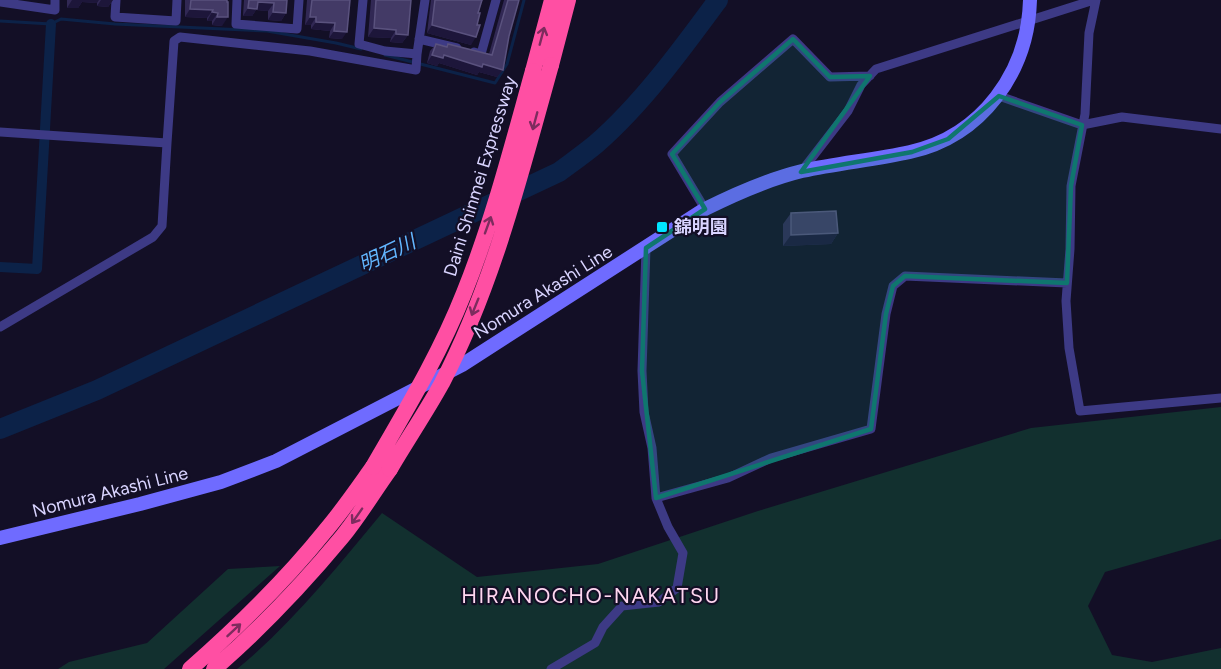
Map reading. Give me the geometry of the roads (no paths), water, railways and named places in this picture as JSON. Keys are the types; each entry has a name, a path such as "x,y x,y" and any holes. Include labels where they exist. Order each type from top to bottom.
{"highway":[{"name":"Daini Shinmei Expressway","path":"214,669 290,597 344,535 382,468 464,294 493,211 552,0"},
{"name":"Daini Shinmei Expressway","path":"190,669 234,631 277,588 382,468 442,382 477,305 512,205 568,0"}],"main road":[{"name":"Nomura Akashi Line","path":"0,538 221,482 276,461 462,365 705,209 731,196 801,172 912,152 948,139 974,120 999,96 1020,56 1029,19 1030,0"}],"street":[{"path":"0,2 55,10 56,0"},
{"path":"116,0 115,17 176,21 177,0"},
{"path":"237,0 236,24 297,29 299,0"},
{"path":"363,0 359,44 385,51 417,54"},
{"path":"0,327 153,237 162,226 174,41 180,37 310,51 416,70 425,0"},
{"path":"419,39 481,54 496,0"},
{"path":"801,172 848,111 861,85 876,69 1095,0 1089,33 1085,114 1071,186 1066,301 1069,348 1080,411 1221,398"},
{"path":"705,209 672,154 720,102 793,39 830,77 870,76"},
{"path":"999,96 1082,125 1122,117 1221,129"},
{"path":"0,132 167,143"},
{"path":"551,669 595,643 603,627 622,606 659,602 677,588 683,552 656,498 652,448 644,412 642,371 646,248"},
{"path":"656,498 728,478 771,458 871,429 886,314 893,286 905,276 1067,283"}],"waterway":[{"path":"385,55 495,83 507,64 524,0"},
{"name":"明石川","path":"0,429 97,390 559,172 596,144 629,112 676,57 718,0"},
{"path":"0,21 51,24 61,19 115,24 267,31 361,49"},
{"path":"0,267 37,269 51,24"}],"place":[{"name":"錦明園","path":"662,227"}],"district":[{"name":"HIRANOCHO-NAKATSU","path":"591,596"}]}
